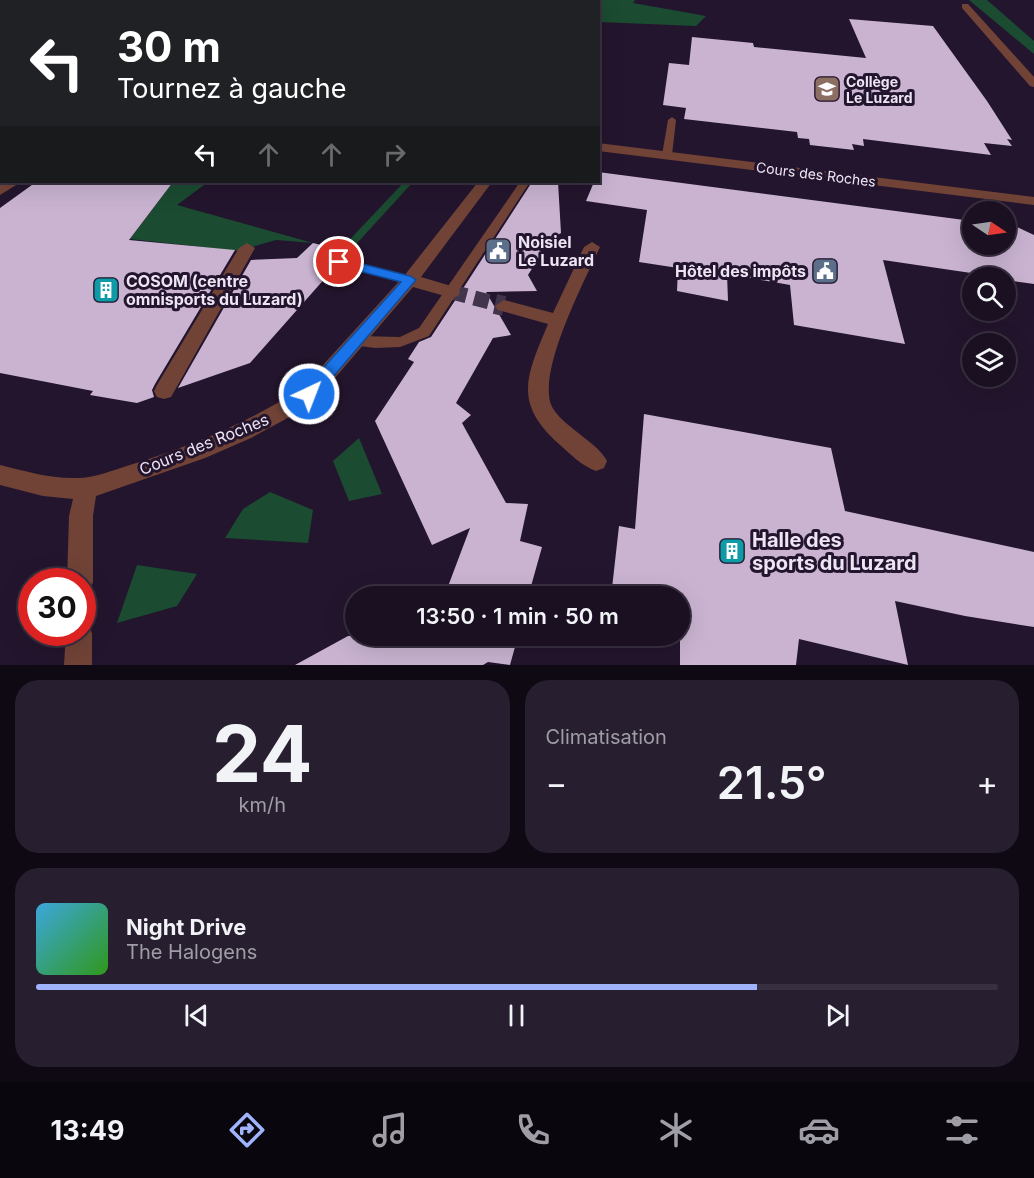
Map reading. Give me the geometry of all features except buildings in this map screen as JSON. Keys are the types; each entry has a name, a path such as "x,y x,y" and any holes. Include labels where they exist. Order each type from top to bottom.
{"street":[{"path":"962,3 1034,69"},
{"path":"962,3 1034,84"},
{"name":"Cours des Roches","path":"600,147 1034,201"},
{"name":"Cours des Roches","path":"0,475 61,488 86,488 156,467 257,425 309,394 410,280 484,183"},
{"path":"592,247 539,373 536,396 547,418 568,440 596,461"},
{"path":"164,391 248,248"},
{"path":"410,280 451,292"},
{"path":"504,306 560,321"},
{"path":"80,568 81,516 86,488"},
{"path":"78,665 79,646"}],"lane":[{"path":"668,155 672,120"},
{"path":"357,341 402,343 414,340 424,332 524,183"},
{"path":"339,262 410,280"}],"green space":[{"path":"600,0 635,0 633,3 706,16 696,26 600,22"},
{"path":"969,0 987,0 1034,41 1034,54"},
{"path":"172,183 207,183 177,205 313,243 276,240 238,251 130,239"},
{"path":"403,183 412,183 349,252 340,250"},
{"path":"359,438 382,494 349,501 333,461"},
{"path":"270,492 313,510 308,543 225,538 243,509"},
{"path":"137,565 197,574 177,606 117,623"}],"tunnel":[{"path":"452,292 501,305"},
{"path":"495,304 504,306"}],"place":[{"name":"Collège Le Luzard","path":"827,89"},
{"name":"Noisiel Le Luzard","path":"498,251"},
{"name":"Hôtel des impôts","path":"825,271"},
{"name":"COSOM (centre omnisports du Luzard)","path":"106,290"},
{"name":"Halle des sports du Luzard","path":"732,551"}],"route":[{"path":"309,394 410,280 339,262"}]}
